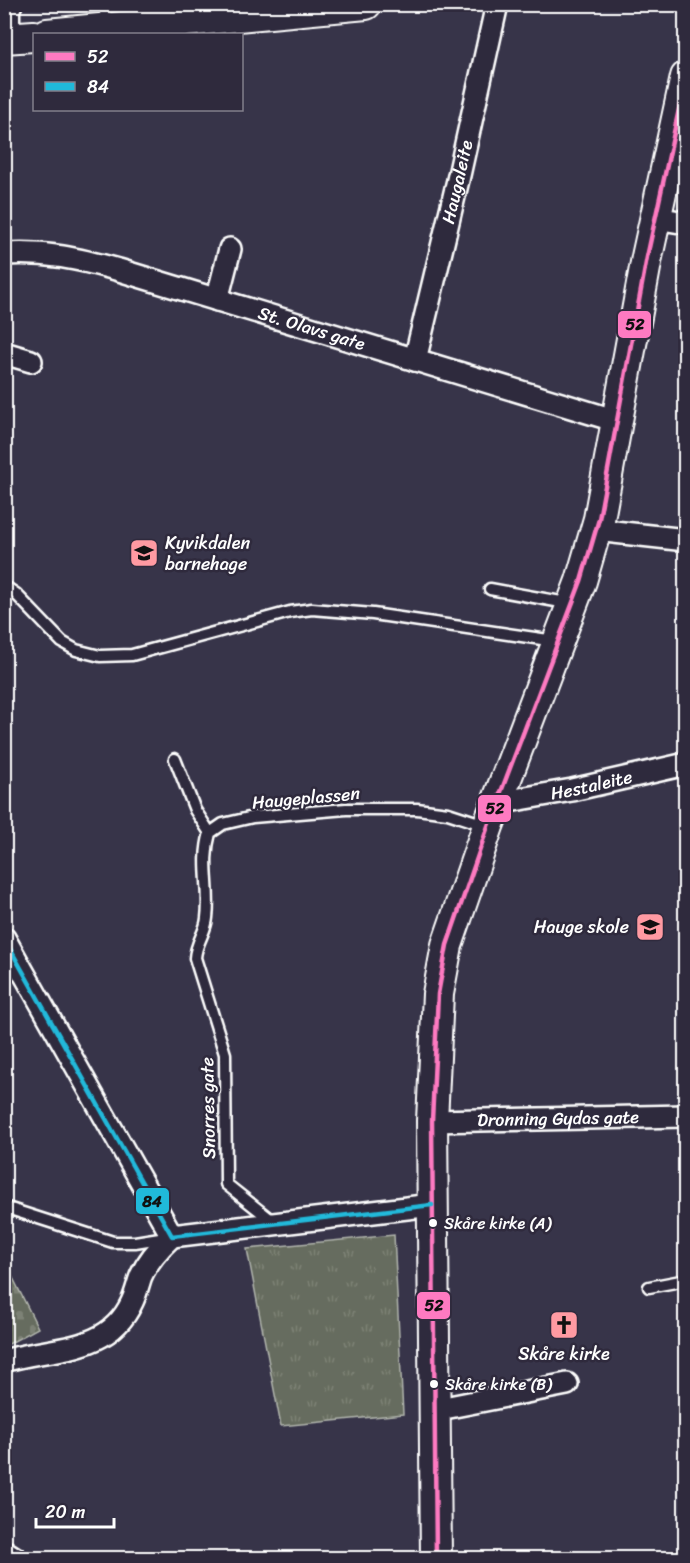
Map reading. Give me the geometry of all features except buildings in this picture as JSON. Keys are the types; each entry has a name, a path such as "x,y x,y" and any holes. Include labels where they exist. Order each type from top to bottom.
{"street":[{"path":"50,33 106,17 366,4"},
{"name":"Haugaleite","path":"415,360 461,170 497,4"},
{"path":"436,1558 432,1121 438,994 447,945 492,815 572,604 596,530 656,218 686,77"},
{"path":"656,218 686,223"},
{"path":"217,300 230,249"},
{"name":"St. Olavs gate","path":"4,254 33,252 77,259 616,421"},
{"path":"4,353 31,361"},
{"path":"596,530 686,540"},
{"name":"Hestaleite","path":"492,815 572,790 686,764"},
{"path":"4,938 172,1236"},
{"name":"Dronning Gydas gate","path":"432,1121 686,1116"},
{"path":"4,1361 87,1344 106,1334 124,1318 148,1262 157,1249 172,1236 432,1204"},
{"path":"434,1410 567,1384"}],"lane":[{"path":"17,4 14,11 18,37"},
{"path":"4,586 16,594 62,642 76,650 100,656 132,655 290,612 312,609 373,614 558,642"},
{"path":"490,589 572,604"},
{"path":"175,759 195,810 210,833"},
{"name":"Haugeplassen","path":"210,833 223,824 253,817 346,808 417,809 492,815"},
{"name":"Snorres gate","path":"210,833 205,850 208,916 196,946 195,958 225,1054 226,1184 275,1223"},
{"path":"4,1207 113,1242 135,1242 172,1236"},
{"path":"649,1287 686,1280"}],"green space":[{"path":"394,1235 403,1414 281,1426 247,1249"},
{"path":"4,1260 38,1328 5,1346 4,1346"}],"transit line":[{"name":"52","path":"436,1558 432,1121 438,994 447,945 488,826 581,581 599,519 647,257 686,77"},
{"name":"84","path":"4,938 172,1236 432,1205"}],"place":[{"name":"Kyvikdalen barnehage","path":"144,553"},
{"name":"Hauge skole","path":"650,927"},
{"name":"Skåre kirke (A)","path":"433,1223"},
{"name":"Skåre kirke","path":"564,1325"},
{"name":"Skåre kirke (B)","path":"434,1384"}]}
